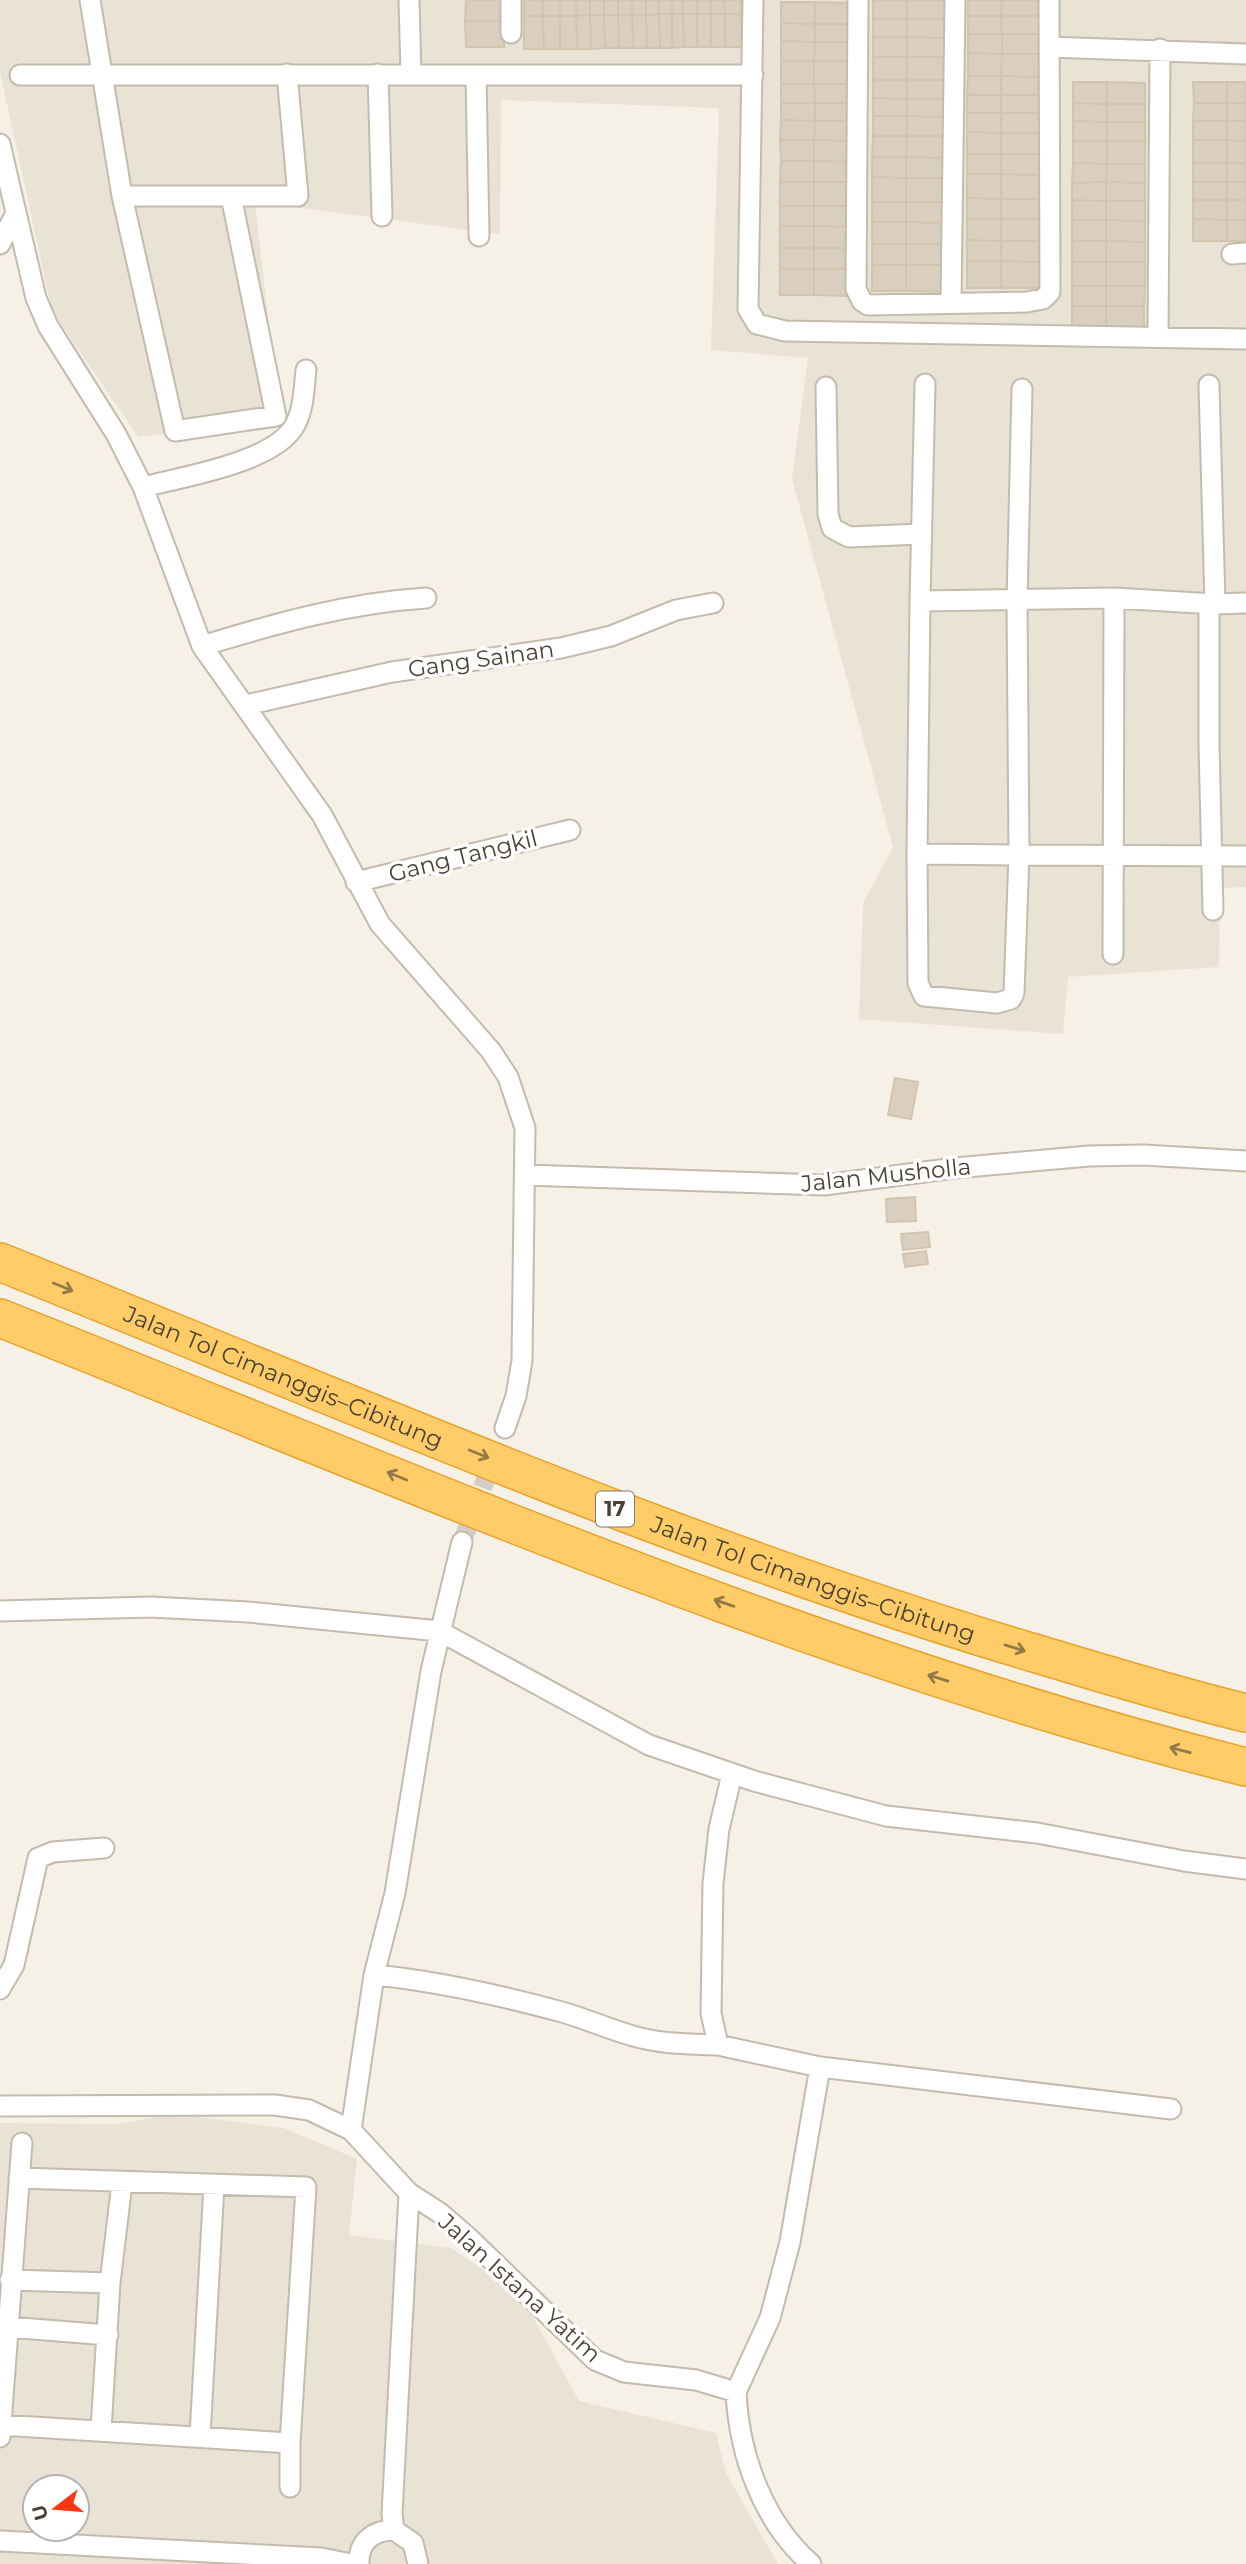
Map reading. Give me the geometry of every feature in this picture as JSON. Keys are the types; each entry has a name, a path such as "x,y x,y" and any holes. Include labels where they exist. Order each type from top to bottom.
{"highway":[{"name":"Jalan Tol Cimanggis–Cibitung","path":"0,1262 675,1533 937,1624 1191,1700 1246,1713"},
{"name":"17","path":"0,1318 660,1581 929,1676 1179,1750 1246,1767"}],"street":[{"path":"90,0 122,196 175,431 276,416 231,196"},
{"path":"409,0 411,74"},
{"path":"511,0 511,33"},
{"path":"753,0 748,309 757,324 785,331 1246,339"},
{"path":"858,0 857,295 869,305 1038,300 1050,292 1049,0"},
{"path":"951,302 955,0"},
{"path":"1049,47 1246,54"},
{"path":"1158,337 1160,49"},
{"path":"122,196 298,196 287,74"},
{"path":"378,74 382,216"},
{"path":"20,75 753,75"},
{"path":"476,76 479,236"},
{"path":"0,144 36,298 48,326 117,434 143,487 202,646 322,815 356,882 388,935 491,1051 508,1077 525,1128 525,1175 522,1361 516,1396 505,1428"},
{"path":"0,244 15,215"},
{"path":"143,487 228,465 270,448 296,425 306,370"},
{"path":"925,384 917,854 918,983 927,998 997,1003 1011,999 1014,993 1019,855 1017,600 1022,389"},
{"path":"1209,385 1213,910"},
{"path":"826,387 828,514 832,528 849,537 921,534"},
{"path":"202,646 326,611 369,602 426,598"},
{"path":"920,601 1114,598 1212,604 1246,603"},
{"path":"1113,954 1114,598"},
{"name":"Gang Sainan","path":"246,705 392,672 561,648 611,636 676,610 713,603"},
{"name":"Gang Tangkil","path":"356,882 569,830"},
{"path":"917,854 1246,856"},
{"name":"Jalan Musholla","path":"525,1175 824,1185 955,1168 1089,1156 1144,1155 1246,1161"},
{"path":"0,2106 275,2105 309,2110 351,2130 374,1975 394,1893 439,1631 461,1542"},
{"path":"0,1611 151,1608 234,1611 439,1631 649,1745 732,1774 886,1816 1037,1833 1184,1861 1246,1869"},
{"path":"718,2045 711,2013 713,1883 719,1829 732,1774"},
{"path":"0,1989 14,1965 38,1858 53,1852 104,1848"},
{"path":"374,1975 429,1980 496,1994 580,2017 635,2037 672,2044 718,2045 820,2067 1171,2109"},
{"path":"811,2564 791,2546 753,2478 737,2419 736,2392 770,2318 790,2242 820,2067"},
{"name":"Jalan Istana Yatim","path":"351,2130 409,2193 440,2213 471,2240 596,2360 624,2372 696,2380 736,2392"},
{"path":"22,2143 6,2318 1,2431 101,2430 290,2442"},
{"path":"19,2178 306,2187 290,2442 290,2487"},
{"path":"101,2430 110,2283 122,2183"},
{"path":"200,2437 214,2185"},
{"path":"394,2530 392,2514 409,2193"},
{"path":"10,2280 110,2283"},
{"path":"6,2318 108,2335"},
{"path":"359,2564 363,2543 372,2535 394,2530 413,2543 418,2564"},
{"path":"0,2541 321,2558 351,2564"}],"shaded area":[{"path":"0,0 1246,0 1246,887 1220,888 1219,967 1068,977 1063,1034 859,1019 863,903 893,847 792,479 808,358 711,350 719,108 501,100 500,234 255,202 279,416 138,437 52,311 0,72"},
{"path":"172,2114 284,2128 357,2159 349,2235 451,2248 521,2295 579,2401 716,2433 726,2473 778,2564 0,2564 0,2123 118,2124"}],"building":[{"path":"466,0 504,0 504,21 465,21"},
{"path":"524,0 543,0 543,16 524,16"},
{"path":"543,0 560,0 560,16 543,16"},
{"path":"560,0 576,0 576,16 560,16"},
{"path":"576,0 590,0 590,15 576,16"},
{"path":"590,0 604,0 604,15 590,15"},
{"path":"604,0 618,0 618,15 604,15"},
{"path":"618,0 632,0 632,15 618,15"},
{"path":"632,0 646,0 646,15 632,15"},
{"path":"646,0 659,0 659,14 646,15"},
{"path":"659,0 672,0 672,14 659,14"},
{"path":"672,0 683,0 683,14 672,14"},
{"path":"683,0 697,0 697,14 683,14"},
{"path":"697,0 711,0 711,14 697,14"},
{"path":"711,0 724,0 725,14 711,14"},
{"path":"724,0 741,0 741,14 725,14"},
{"path":"873,0 907,0 907,19 873,19"},
{"path":"907,0 945,0 945,19 907,19"},
{"path":"968,0 1002,0 1001,16 968,16"},
{"path":"1002,0 1040,0 1040,16 1001,16"},
{"path":"781,2 815,2 815,24 781,23"},
{"path":"815,2 853,3 853,24 815,24"},
{"path":"659,14 660,48 647,48 646,15"},
{"path":"659,14 672,14 672,48 660,48"},
{"path":"672,14 683,14 684,47 672,48"},
{"path":"683,14 697,14 697,47 684,47"},
{"path":"697,14 711,14 711,47 697,47"},
{"path":"711,14 725,14 725,47 711,47"},
{"path":"725,14 741,14 742,47 725,47"},
{"path":"590,15 591,49 577,49 576,16"},
{"path":"590,15 604,15 605,48 591,49"},
{"path":"604,15 618,15 619,48 605,48"},
{"path":"618,15 632,15 633,48 619,48"},
{"path":"632,15 646,15 647,48 633,48"},
{"path":"524,16 543,16 544,49 524,49"},
{"path":"543,16 560,16 560,49 544,49"},
{"path":"560,16 576,16 577,49 560,49"},
{"path":"968,16 1001,16 1002,34 968,34"},
{"path":"1001,16 1040,16 1040,34 1002,34"},
{"path":"873,19 907,19 907,37 873,37"},
{"path":"907,19 945,19 945,38 907,37"},
{"path":"465,21 504,21 504,47 466,47"},
{"path":"781,23 815,24 815,42 781,41"},
{"path":"815,24 853,24 853,42 815,42"},
{"path":"968,34 1002,34 1002,54 968,53"},
{"path":"1002,34 1040,34 1040,54 1002,54"},
{"path":"873,37 907,37 907,57 873,57"},
{"path":"907,37 945,38 945,57 907,57"},
{"path":"781,41 815,42 814,61 781,61"},
{"path":"815,42 853,42 853,61 814,61"},
{"path":"968,53 1002,54 1001,76 968,76"},
{"path":"1002,54 1040,54 1040,77 1001,76"},
{"path":"873,57 907,57 907,80 873,80"},
{"path":"907,57 945,57 945,80 907,80"},
{"path":"781,61 814,61 814,84 781,84"},
{"path":"814,61 853,61 853,84 814,84"},
{"path":"968,76 1001,76 1001,95 967,95"},
{"path":"1001,76 1040,77 1040,95 1001,95"},
{"path":"873,80 907,80 907,99 873,98"},
{"path":"907,80 945,80 945,99 907,99"},
{"path":"1073,82 1107,82 1107,104 1073,103"},
{"path":"1107,82 1145,83 1145,104 1107,104"},
{"path":"1193,82 1227,82 1227,103 1194,103"},
{"path":"1227,82 1246,82 1246,103 1227,103"},
{"path":"781,84 814,84 815,103 781,103"},
{"path":"814,84 853,84 853,103 815,103"},
{"path":"967,95 1001,95 1001,113 967,113"},
{"path":"1001,95 1040,95 1039,113 1001,113"},
{"path":"873,98 907,99 907,116 873,116"},
{"path":"907,99 945,99 945,117 907,116"},
{"path":"781,103 815,103 815,121 781,120"},
{"path":"815,103 853,103 853,121 815,121"},
{"path":"1073,103 1107,104 1107,122 1073,121"},
{"path":"1194,103 1227,103 1227,121 1193,121"},
{"path":"1227,103 1246,103 1246,121 1227,121"},
{"path":"1107,104 1145,104 1145,122 1107,122"},
{"path":"967,113 1001,113 1001,133 967,132"},
{"path":"1001,113 1039,113 1040,133 1001,133"},
{"path":"873,116 907,116 907,136 873,136"},
{"path":"907,116 945,117 945,136 907,136"},
{"path":"781,120 815,121 814,140 780,140"},
{"path":"815,121 853,121 853,141 814,140"},
{"path":"1073,121 1107,122 1107,141 1073,141"},
{"path":"1193,121 1227,121 1227,140 1193,140"},
{"path":"1227,121 1246,121 1246,141 1227,140"},
{"path":"1107,122 1145,122 1145,141 1107,141"},
{"path":"967,132 1001,133 1001,154 967,154"},
{"path":"1001,133 1040,133 1039,154 1001,154"},
{"path":"873,136 907,136 906,157 872,157"},
{"path":"907,136 945,136 945,158 906,157"},
{"path":"780,140 814,140 814,161 781,161"},
{"path":"814,140 853,141 852,162 814,161"},
{"path":"1193,140 1227,140 1227,163 1193,163"},
{"path":"1227,140 1246,141 1246,163 1227,163"},
{"path":"1073,141 1107,141 1107,164 1073,163"},
{"path":"1107,141 1145,141 1145,164 1107,164"},
{"path":"967,154 1001,154 1001,174 967,174"},
{"path":"1001,154 1039,154 1039,175 1001,174"},
{"path":"872,157 906,157 906,178 872,177"},
{"path":"906,157 945,158 944,178 906,178"},
{"path":"781,161 814,161 814,182 780,182"},
{"path":"814,161 852,162 852,182 814,182"},
{"path":"1073,163 1107,164 1106,182 1072,183"},
{"path":"1193,163 1227,163 1227,182 1193,182"},
{"path":"1227,163 1246,163 1246,182 1227,182"},
{"path":"1107,164 1145,164 1145,183 1106,182"},
{"path":"967,174 1001,174 1001,199 967,198"},
{"path":"1001,174 1039,175 1039,199 1001,199"},
{"path":"872,177 906,178 906,202 872,202"},
{"path":"906,178 944,178 945,202 906,202"},
{"path":"780,182 814,182 814,206 780,206"},
{"path":"814,182 852,182 852,206 814,206"},
{"path":"1106,182 1145,183 1145,201 1106,201"},
{"path":"1106,182 1106,201 1072,200 1072,183"},
{"path":"1193,182 1227,182 1227,200 1193,200"},
{"path":"1227,182 1246,182 1246,200 1227,200"},
{"path":"967,198 1001,199 1001,219 967,219"},
{"path":"1001,199 1039,199 1039,219 1001,219"},
{"path":"1072,200 1106,201 1106,220 1072,220"},
{"path":"1193,200 1227,200 1227,220 1193,219"},
{"path":"1227,200 1246,200 1246,220 1227,220"},
{"path":"1106,201 1145,201 1145,221 1106,220"},
{"path":"872,202 906,202 906,222 872,222"},
{"path":"906,202 945,202 944,223 906,222"},
{"path":"780,206 814,206 814,226 780,226"},
{"path":"814,206 852,206 852,227 814,226"},
{"path":"967,219 1001,219 1001,241 967,240"},
{"path":"1001,219 1039,219 1039,241 1001,241"},
{"path":"1193,219 1227,220 1227,241 1193,241"},
{"path":"1072,220 1106,220 1106,241 1072,241"},
{"path":"1106,220 1145,221 1145,242 1106,241"},
{"path":"1227,220 1246,220 1246,241 1227,241"},
{"path":"872,222 906,222 906,244 872,244"},
{"path":"906,222 944,223 944,244 906,244"},
{"path":"780,226 814,226 814,248 780,248"},
{"path":"814,226 852,227 852,248 814,248"},
{"path":"967,240 1001,241 1001,261 967,261"},
{"path":"1001,241 1039,241 1039,262 1001,261"},
{"path":"1072,241 1106,241 1106,262 1072,262"},
{"path":"1106,241 1145,242 1145,262 1106,262"},
{"path":"872,244 906,244 906,265 872,265"},
{"path":"906,244 944,244 944,265 906,265"},
{"path":"780,248 814,248 814,269 780,269"},
{"path":"814,248 852,248 852,269 814,269"},
{"path":"967,261 1001,261 1001,288 967,288"},
{"path":"1001,261 1039,262 1039,288 1001,288"},
{"path":"1072,262 1106,262 1106,286 1072,286"},
{"path":"1106,262 1145,262 1145,286 1106,286"},
{"path":"872,265 906,265 906,291 872,291"},
{"path":"906,265 944,265 944,292 906,291"},
{"path":"780,269 814,269 814,295 780,295"},
{"path":"814,269 852,269 852,296 814,295"},
{"path":"1072,286 1106,286 1106,306 1072,306"},
{"path":"1106,286 1145,286 1144,306 1106,306"},
{"path":"1072,306 1106,306 1106,328 1072,328"},
{"path":"1106,306 1144,306 1144,328 1106,328"},
{"path":"895,1078 918,1082 911,1119 888,1115"},
{"path":"915,1197 916,1221 887,1222 886,1199"},
{"path":"928,1232 930,1247 903,1250 901,1234"},
{"path":"926,1251 928,1264 905,1267 903,1254"}],"tunnel":[{"path":"462,1542 505,1428"}]}
